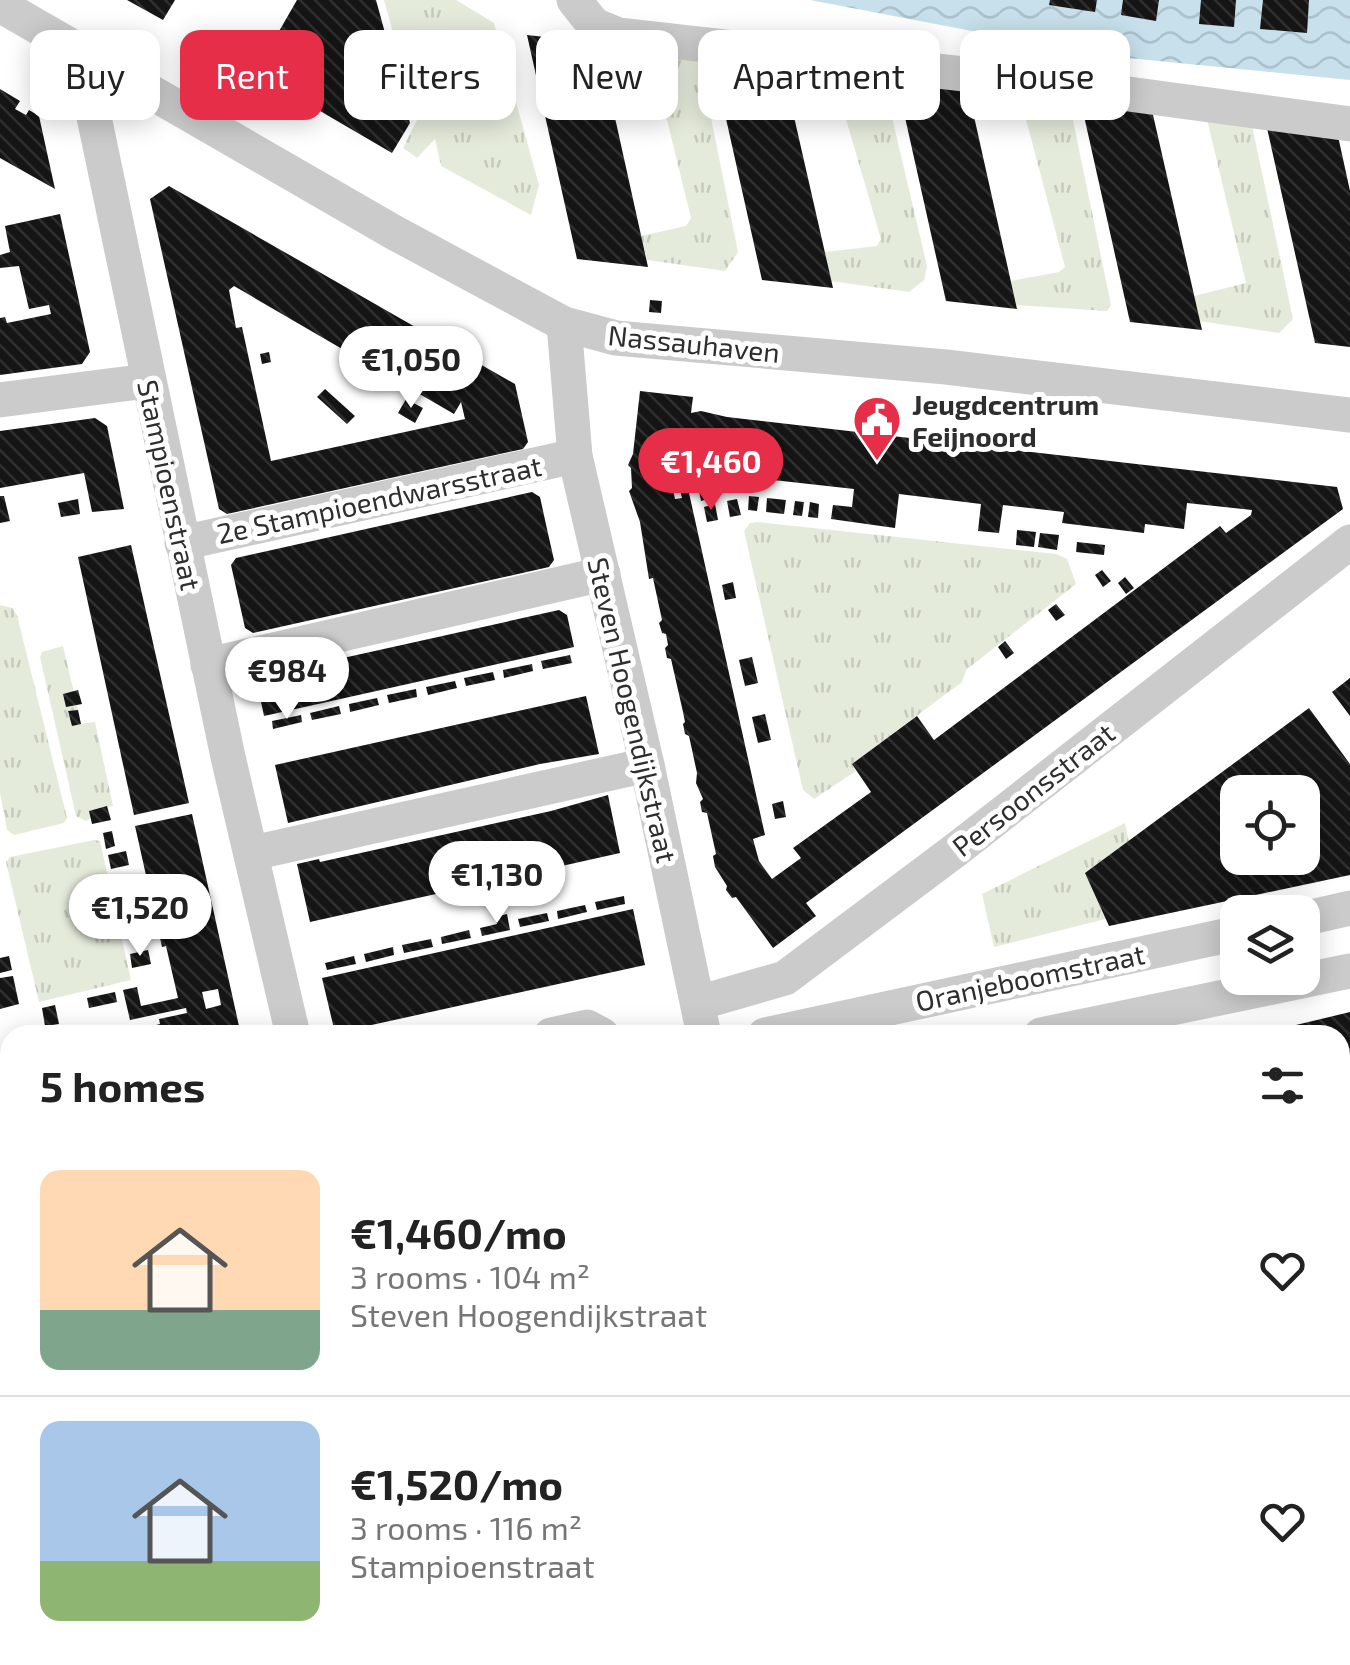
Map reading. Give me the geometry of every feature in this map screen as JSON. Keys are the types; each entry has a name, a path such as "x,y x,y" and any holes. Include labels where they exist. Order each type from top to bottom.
{"street":[{"path":"574,0 594,25 618,36 1062,84 1350,124"},
{"name":"Nassauhaven","path":"0,4 45,30"},
{"name":"Nassauhaven","path":"160,96 395,233 564,324 616,338 946,367 1350,415"},
{"name":"Stampioenstraat","path":"94,120 208,665 292,1025"},
{"name":"Steven Hoogendijkstraat","path":"564,324 575,456 701,1019"},
{"path":"0,400 147,381"},
{"name":"2e Stampioendwarsstraat","path":"182,542 575,456"},
{"name":"Persoonsstraat","path":"701,1019 785,978 958,849 1350,542"},
{"path":"208,665 603,574"},
{"path":"253,853 647,765"},
{"path":"1320,914 1350,908"},
{"name":"Oranjeboomstraat","path":"811,1025 1220,936"},
{"path":"1143,1025 1174,1022 1350,971"}],"green space":[{"path":"384,0 456,0 494,23 496,30 392,30"},
{"path":"678,48 697,48 698,120 711,120 738,252 725,271 647,260 641,236 686,226 691,218 667,120 678,120"},
{"path":"516,102 539,185 531,215 441,166 435,139 417,158 403,148 417,120 516,120"},
{"path":"1205,111 1250,116 1293,319 1279,333 1199,321 1194,296 1246,283"},
{"path":"846,120 893,120 927,266 924,280 909,292 831,281 825,252 877,246 881,239"},
{"path":"1026,120 1073,120 1111,305 1107,311 1016,305 1011,281 1059,272 1065,267"},
{"path":"750,523 1056,554 1067,559 1076,584 966,670 962,682 852,764 856,771 814,799 803,790 744,531"},
{"path":"0,605 12,608 17,615 67,818 64,823 14,835 7,830 0,793"},
{"path":"63,646 78,710 69,712 72,725 95,722 113,806 90,811 91,818 86,821 76,816 40,657 42,652"},
{"path":"1125,823 1135,870 1165,904 994,947 982,894"},
{"path":"100,841 131,980 39,1002 6,862 10,857"}],"water":[{"path":"810,0 1350,0 1350,80 1130,58 1130,30 967,30"}],"building":[{"path":"127,0 175,0 163,20"},
{"path":"297,0 376,0 384,30 344,30 344,120 409,120 392,153 324,113 324,30 280,30"},
{"path":"1050,0 1097,0 1095,12 1049,5"},
{"path":"1123,0 1159,0 1156,21 1121,15"},
{"path":"1201,0 1236,0 1234,27 1199,24"},
{"path":"1263,0 1309,0 1307,33 1260,29"},
{"path":"527,35 536,36 536,75"},
{"path":"940,82 960,84 960,120 975,120 1017,309 946,301 906,120 940,120"},
{"path":"0,89 20,101 15,109 26,115 29,110 30,120 40,120 55,189 0,158"},
{"path":"1130,104 1151,106 1202,330 1130,322 1085,120 1130,120"},
{"path":"1265,119 1336,127 1350,191 1350,347 1315,343"},
{"path":"546,120 616,120 648,267 577,259"},
{"path":"726,120 795,120 833,288 762,280"},
{"path":"169,186 515,384 528,442 523,449 227,514 219,509 150,199","holes":["234,286 454,414 461,402 465,419 271,461 242,327 236,328 229,290"]},
{"path":"60,214 90,352 82,364 0,375 0,318 5,317 7,323 51,314 49,305 29,309 19,266 0,268 0,255 10,252 5,226"},
{"path":"650,300 662,301 661,313 649,312"},
{"path":"269,352 271,362 262,364 260,354"},
{"path":"325,389 355,416 347,424 317,397"},
{"path":"640,391 693,397 691,413 701,411 1337,487 1343,509 806,903 816,916 773,948 736,897 732,898 726,890 715,867 707,813 702,812 703,799 696,783 689,736 685,734 671,659 667,658 666,634 659,623 662,620 653,578 649,579 640,522 629,491 632,488 628,465 633,454","holes":["673,451 709,455 707,468 746,472 747,477 854,489 852,507 833,505 831,519 895,528 899,494 981,504 978,531 999,533 1003,505 1064,512 1062,523 1144,533 1145,524 1184,529 1187,503 1252,510 1251,515 1226,533 1220,526 934,740 917,716 852,764 871,792 793,848 801,858 772,879 759,861 753,839 765,835 687,484 679,486 682,498 675,499 670,475"]},
{"path":"406,399 423,408 415,423 398,413"},
{"path":"95,418 107,426 124,509 92,512 84,473 0,488 0,431"},
{"path":"709,484 711,498 701,501 698,486"},
{"path":"532,492 540,497 554,560 549,567 253,633 245,628 231,565 236,558"},
{"path":"0,496 4,496 10,521 0,523"},
{"path":"749,496 759,497 757,511 748,510"},
{"path":"767,498 786,500 784,514 766,512"},
{"path":"78,499 80,514 61,517 58,503"},
{"path":"737,499 741,515 730,517 727,501"},
{"path":"795,501 804,502 802,516 793,515"},
{"path":"810,502 819,504 818,518 808,517"},
{"path":"715,504 718,520 707,522 704,507"},
{"path":"1017,530 1036,532 1034,547 1016,545"},
{"path":"1040,533 1059,535 1057,550 1038,547"},
{"path":"1077,542 1105,545 1104,555 1076,552"},
{"path":"131,545 189,803 134,815 78,557"},
{"path":"1102,570 1111,581 1103,587 1095,575"},
{"path":"1125,577 1134,588 1126,594 1118,583"},
{"path":"733,582 736,598 725,600 722,585"},
{"path":"1056,604 1065,615 1056,621 1048,610"},
{"path":"559,610 567,615 574,647 264,716 257,683 262,676"},
{"path":"1005,641 1014,653 1006,659 998,647"},
{"path":"570,655 572,663 543,669 541,661"},
{"path":"752,657 758,683 745,686 739,660"},
{"path":"532,664 533,671 504,678 503,670"},
{"path":"493,672 495,680 466,686 464,678"},
{"path":"1350,678 1350,716 1332,692"},
{"path":"455,681 457,688 428,695 426,687"},
{"path":"416,689 417,697 389,703 387,695"},
{"path":"78,690 82,704 66,707 63,694"},
{"path":"586,696 599,754 540,764 288,823 275,765"},
{"path":"377,698 379,705 350,712 349,704"},
{"path":"339,706 341,714 312,720 310,713"},
{"path":"1309,708 1350,764 1350,875 1255,895 1220,895 1220,903 1109,926 1085,873"},
{"path":"78,710 81,724 72,726 68,711"},
{"path":"765,714 771,740 758,743 752,717"},
{"path":"301,715 302,722 273,729 272,721"},
{"path":"608,795 620,853 310,922 297,864 551,811"},
{"path":"783,801 786,817 775,819 772,804"},
{"path":"107,806 111,820 92,824 89,811"},
{"path":"192,814 239,1025 156,1025 160,1024 159,1019 187,1013 186,1008 130,1020 123,990 137,987 141,1006 178,998 166,946 162,947 135,826","holes":["218,989 221,1005 206,1009 202,992"]},
{"path":"112,831 115,846 106,849 103,833"},
{"path":"126,851 129,865 111,869 108,855"},
{"path":"624,896 625,904 597,910 595,902"},
{"path":"127,899 133,926 124,928 117,901"},
{"path":"585,905 587,912 558,919 557,911"},
{"path":"633,909 645,965 371,1025 333,1025 322,978"},
{"path":"547,913 549,921 520,927 518,919"},
{"path":"507,914 510,930 482,936 480,928 497,924 495,917"},
{"path":"469,930 471,938 442,944 441,937"},
{"path":"431,939 433,947 404,953 402,945"},
{"path":"393,947 394,955 366,962 364,954"},
{"path":"148,950 151,964 132,968 130,954"},
{"path":"9,956 12,970 0,973 0,958"},
{"path":"354,956 356,964 327,970 325,963"},
{"path":"13,976 19,1004 0,1009 0,978"},
{"path":"115,992 117,1002 89,1008 87,998"},
{"path":"55,1005 59,1024 45,1025 42,1008"},
{"path":"1350,1012 1350,1025 1296,1025"}],"place":[{"name":"Jeugdcentrum Feijnoord","path":"877,462"}]}
